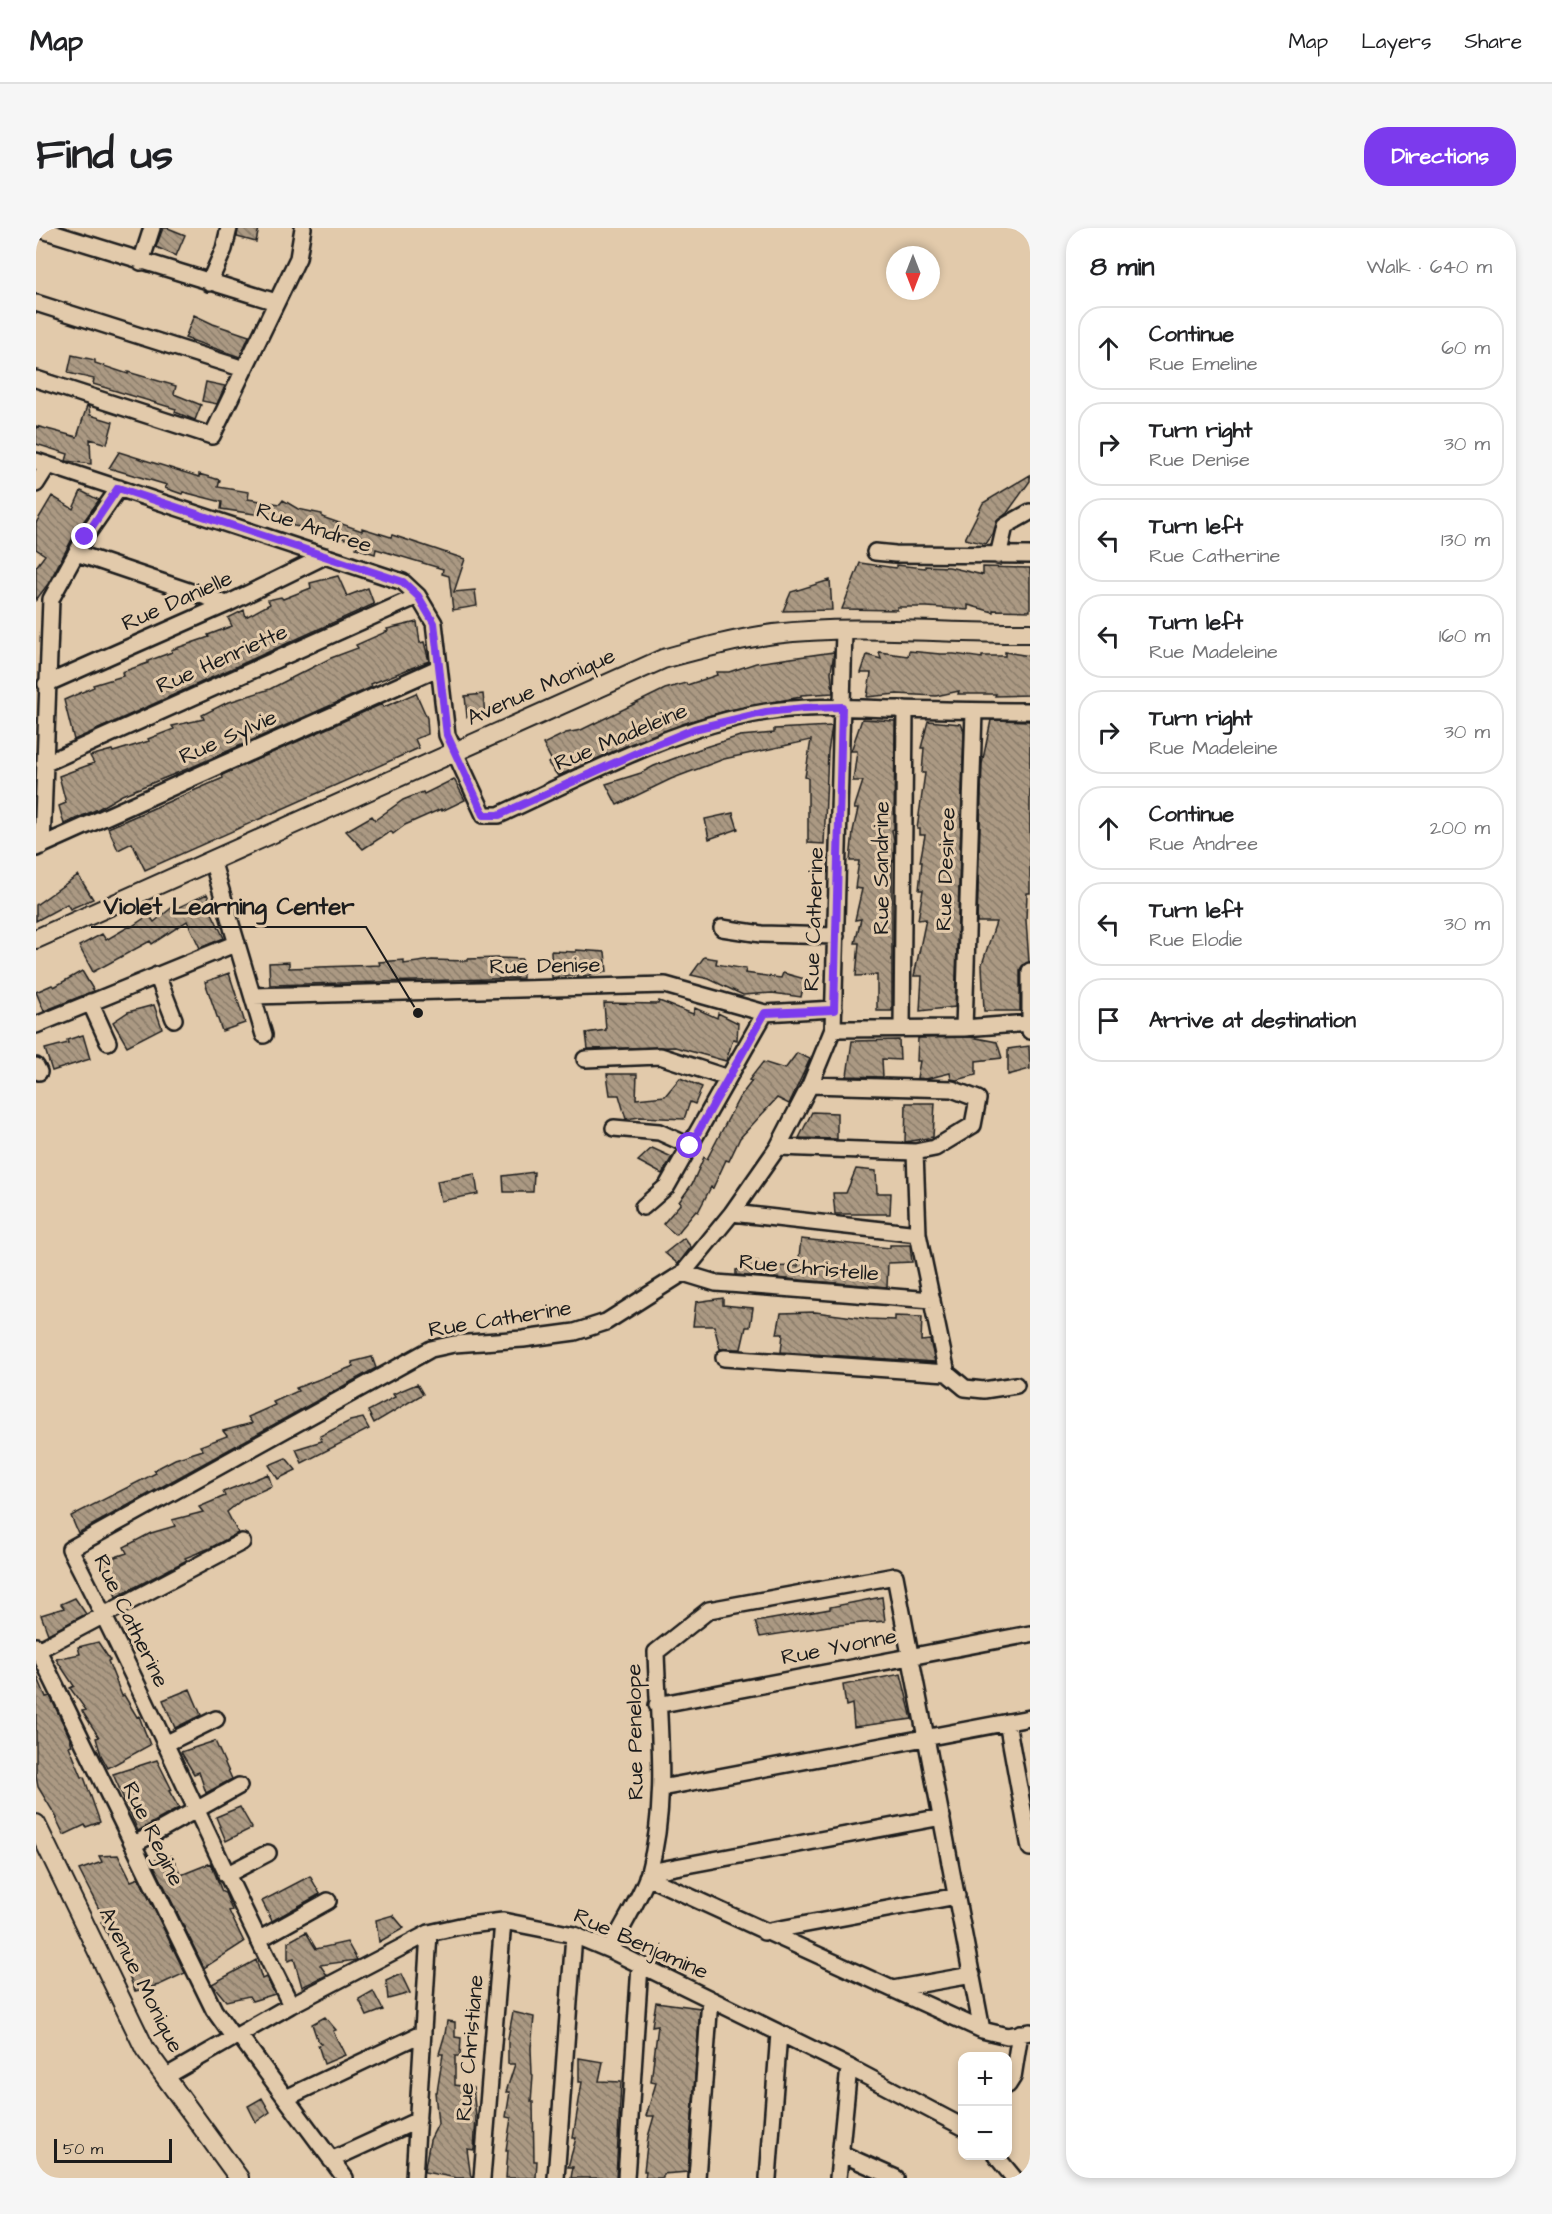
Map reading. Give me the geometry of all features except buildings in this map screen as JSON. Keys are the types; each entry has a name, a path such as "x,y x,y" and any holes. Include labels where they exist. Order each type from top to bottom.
{"street":[{"path":"36,228 78,235 141,262 276,302"},
{"path":"141,262 152,228"},
{"path":"209,282 224,249 229,228"},
{"path":"36,380 212,436 298,258 303,228"},
{"path":"36,303 244,369"},
{"path":"36,484 42,463"},
{"name":"Rue Andree","path":"42,463 403,582 418,596 434,623 447,735 454,751"},
{"path":"39,847 51,599 76,553 118,488"},
{"path":"998,556 1005,526 1030,512"},
{"path":"875,552 895,555 1030,555"},
{"path":"76,553 227,604"},
{"name":"Rue Danielle","path":"46,684 227,604 326,556"},
{"name":"Rue Henriette","path":"44,764 418,596"},
{"name":"Avenue Monique","path":"36,939 663,659 706,647 774,634 844,631 1030,633"},
{"name":"Rue Catherine","path":"291,2005 226,1875 104,1615 70,1549 431,1349 454,1344 523,1339 575,1332 606,1322 683,1273 732,1213 778,1147 810,1084 833,1029 844,631"},
{"name":"Rue Sylvie","path":"39,847 438,668"},
{"name":"Rue Madeleine","path":"454,751 484,815 499,815 694,729 766,712 842,707 1030,711"},
{"name":"Rue Sandrine","path":"902,1027 905,709"},
{"name":"Rue Desiree","path":"964,1028 974,711"},
{"path":"212,860 264,1035"},
{"path":"722,928 761,934 836,936"},
{"path":"36,1024 237,943"},
{"path":"833,1029 1030,1026 1030,971"},
{"path":"157,975 174,1019"},
{"name":"Rue Denise","path":"253,996 665,985 765,1013 834,1010"},
{"path":"90,1002 108,1042"},
{"path":"643,1207 667,1186 765,1013"},
{"path":"585,1059 660,1056 728,1078"},
{"path":"778,1147 915,1152 935,1148 973,1125 978,1099 952,1089 810,1084"},
{"path":"614,1128 659,1132 690,1146"},
{"path":"915,1152 918,1234 947,1372 965,1388 984,1390 1016,1385"},
{"path":"732,1213 918,1234"},
{"name":"Rue Christelle","path":"683,1273 716,1283 932,1300"},
{"path":"724,1358 947,1372"},
{"path":"37,1648 242,1542"},
{"name":"Rue Penelope","path":"610,1950 648,1875 655,1846 661,1788 656,1652 709,1610 895,1576 911,1656"},
{"name":"Rue Yvonne","path":"657,1705 1030,1634"},
{"name":"Rue Regine","path":"37,1648 214,2010 286,2098 345,2178"},
{"path":"911,1656 981,2030"},
{"path":"661,1788 1030,1718"},
{"path":"165,1744 216,1719"},
{"path":"1007,1722 1030,1848"},
{"path":"133,1845 239,1786"},
{"path":"648,1875 942,1817"},
{"name":"Avenue Monique","path":"36,1824 145,2049 239,2178"},
{"path":"226,1875 268,1854"},
{"path":"648,1875 764,1932 981,2030 1007,2036 1025,2032 1012,2079"},
{"path":"764,1932 957,1896"},
{"path":"258,1940 328,1901"},
{"name":"Rue Benjamine","path":"165,2077 291,2005 429,1933 460,1926 503,1921 574,1935 610,1950 849,2067 958,2124"},
{"name":"Rue Christiane","path":"482,2178 503,1921"},
{"path":"414,2178 429,1933"},
{"path":"556,2178 574,1935"},
{"path":"626,2178 640,1965"},
{"path":"893,1989 972,1975"},
{"path":"697,2178 710,1999"},
{"path":"286,2098 423,2033"},
{"path":"768,2178 779,2033"},
{"path":"838,2178 849,2067"},
{"path":"331,2160 418,2120"},
{"path":"840,2153 896,2178"},
{"path":"999,2160 1014,2178"}],"place":[{"name":"Violet Learning Center","path":"418,1013"}],"route":[{"path":"85,537 118,488 403,582 418,596 434,623 447,735 484,815 499,815 694,729 766,712 842,707 834,1010 765,1013 690,1146"}]}
